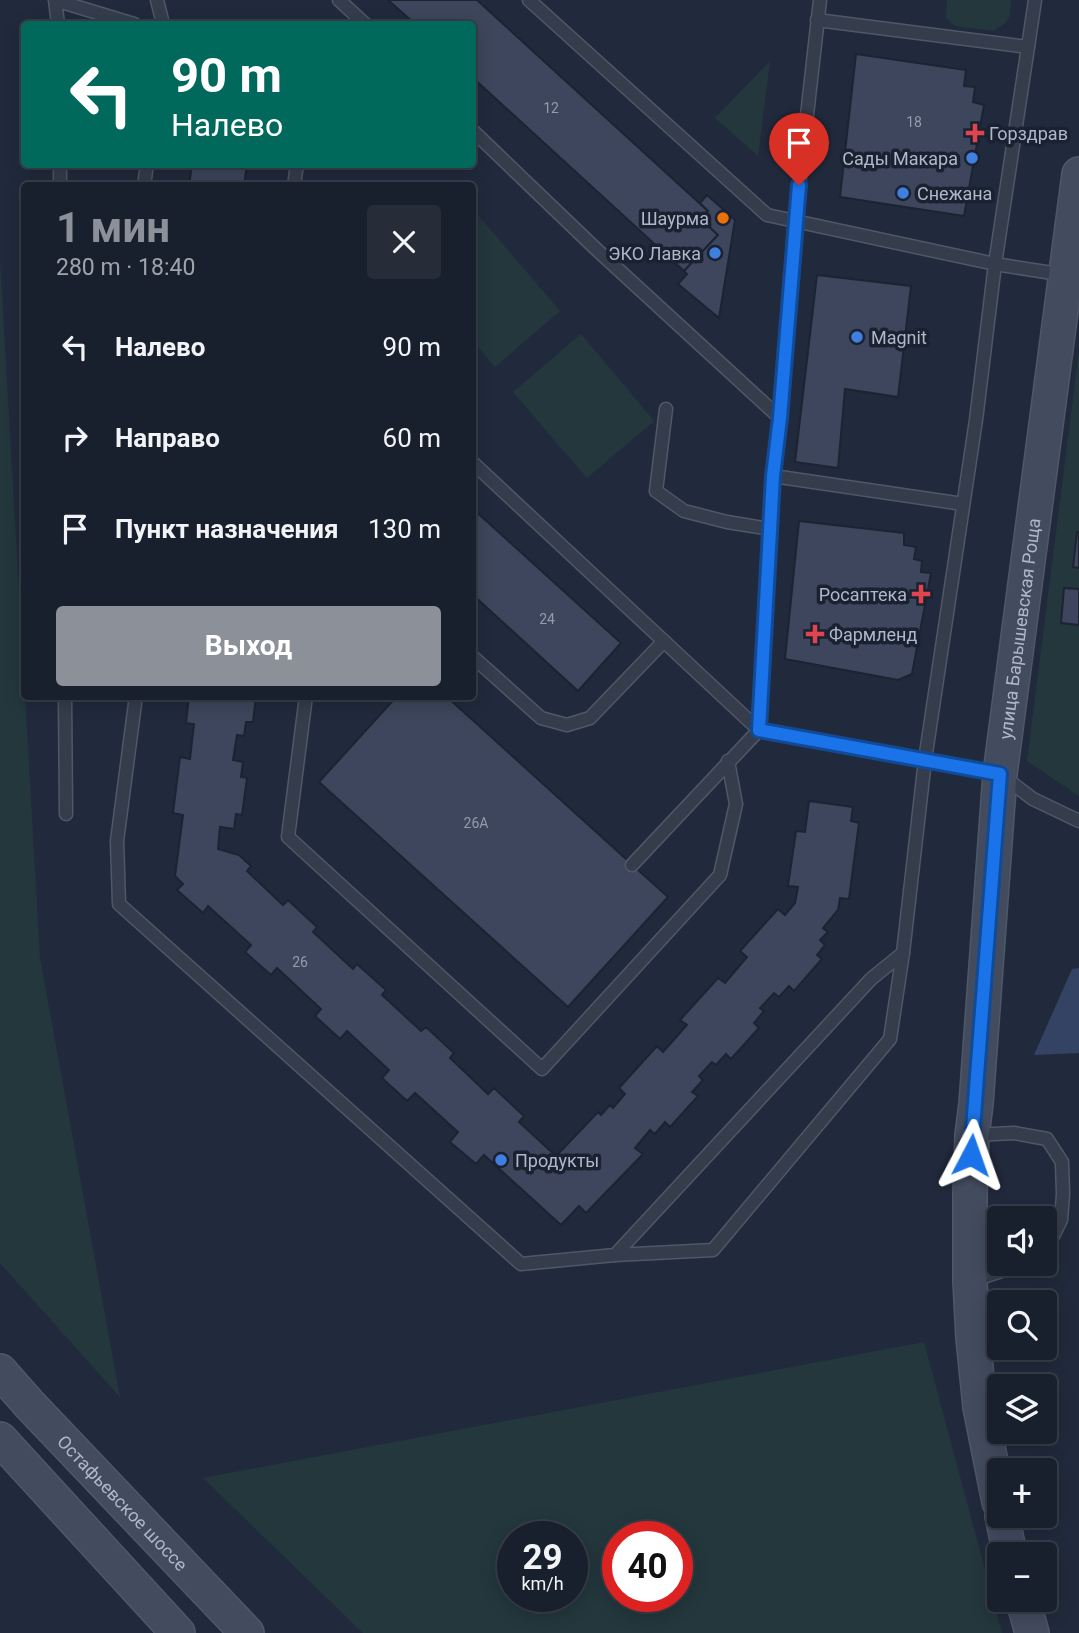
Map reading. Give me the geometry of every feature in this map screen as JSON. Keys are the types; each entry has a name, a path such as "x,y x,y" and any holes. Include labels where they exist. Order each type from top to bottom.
{"street":[{"name":"улица Барышевская Роща","path":"990,1458 980,1407 973,1338 970,1281 972,1135 1000,774 1079,174"},
{"name":"Остафьевское шоссе","path":"0,1371 247,1633"},
{"path":"0,1439 178,1633"},
{"path":"1026,1612 1032,1633"}],"lane":[{"path":"58,21 55,0 124,21"},
{"path":"157,0 162,21"},
{"path":"339,0 362,21"},
{"path":"529,0 767,215 996,264 1066,275"},
{"path":"632,865 759,730 773,476 795,221 820,0"},
{"path":"135,700 117,841 119,904 521,1264 615,1255 713,1250 890,1038 925,760 1035,0"},
{"path":"817,20 1028,47"},
{"path":"476,134 596,249 780,418"},
{"path":"666,409 656,491 684,511 770,529"},
{"path":"476,466 759,730 1000,774 1033,799 1079,821"},
{"path":"773,476 963,503"},
{"path":"476,660 541,718 566,725 590,718 664,641"},
{"path":"65,700 66,814"},
{"path":"305,700 288,837 542,1069 720,875 736,804 728,761"},
{"path":"615,1255 870,979 902,953"},
{"path":"972,1135 1014,1133 1047,1139 1062,1161 1063,1194 1061,1220 1057,1228"},
{"path":"970,1281 987,1276"}],"shaded area":[{"path":"947,0 1011,0 1010,16 994,31 955,26 946,18"},
{"path":"770,61 758,156 715,118"},
{"path":"476,213 560,311 495,367 476,345"},
{"path":"0,259 21,626 21,700 25,700 40,958 120,1397 0,1263"},
{"path":"581,334 654,421 587,478 513,392"},
{"path":"1079,351 1079,796 1027,761"},
{"path":"924,1342 987,1577 987,1612 996,1612 1002,1633 363,1633 203,1478"}],"water":[{"path":"1079,968 1079,1053 1034,1055 1072,969"}],"building":[{"path":"388,0 477,0 708,211 701,219 718,235 684,271 476,81 476,21 412,21"},
{"path":"856,54 966,70 964,86 975,87 973,102 984,105 964,216 840,197"},
{"path":"191,168 246,168 245,182 190,182"},
{"name":"ЭКО Лавка","path":"707,195 735,220 719,318 678,284 687,274 684,271 718,235 701,219 708,211 700,203"},
{"name":"Magnit","path":"817,275 911,286 898,397 845,389 838,468 795,462"},
{"path":"476,512 621,643 578,691 476,598"},
{"path":"799,521 904,533 904,545 916,547 914,559 922,561 921,572 931,573 912,674 898,680 785,659"},
{"path":"1079,532 1079,568 1073,567"},
{"path":"1064,588 1079,589 1079,625 1061,623"},
{"path":"189,700 256,700 253,722 246,722 244,736 237,735 233,760 243,762 241,777 247,778 242,815 236,814 234,829 220,827 218,849 239,855 251,866 247,871 283,905 288,900 317,927 313,932 353,969 357,964 386,990 382,995 421,1031 426,1027 454,1053 450,1058 488,1094 494,1088 524,1116 519,1122 556,1156 598,1112 601,1115 610,1105 613,1108 625,1094 619,1088 657,1046 663,1052 687,1025 680,1020 718,978 725,983 747,957 740,951 778,909 785,915 795,903 798,887 788,886 796,831 805,832 809,801 853,807 851,821 859,823 849,899 840,898 838,910 823,928 828,932 820,940 825,945 817,955 822,959 794,991 789,986 779,997 774,993 760,1008 764,1011 754,1023 759,1028 731,1059 726,1054 716,1065 712,1062 699,1076 703,1080 692,1092 698,1096 670,1127 665,1122 655,1134 650,1130 635,1148 643,1154 586,1213 579,1206 561,1225 484,1155 476,1164 450,1142 458,1132 415,1093 407,1101 382,1078 389,1070 347,1031 340,1039 315,1016 321,1009 277,968 271,975 245,952 251,945 208,906 203,913 177,890 183,884 175,876 183,815 173,813 180,757 190,759 194,724 186,723"},
{"path":"393,700 450,700 668,897 568,1007 319,782"}],"place":[{"name":"Горздрав","path":"975,133"},
{"name":"Сады Макара","path":"972,158"},
{"name":"Снежана","path":"903,193"},
{"name":"Шаурма","path":"723,218"},
{"name":"ЭКО Лавка","path":"715,253"},
{"name":"Magnit","path":"857,337"},
{"name":"Росаптека","path":"921,594"},
{"name":"Фармленд","path":"815,634"},
{"name":"Продукты","path":"501,1160"}],"route":[{"path":"799,185 773,476 759,730 1000,774 971,1155"}]}
